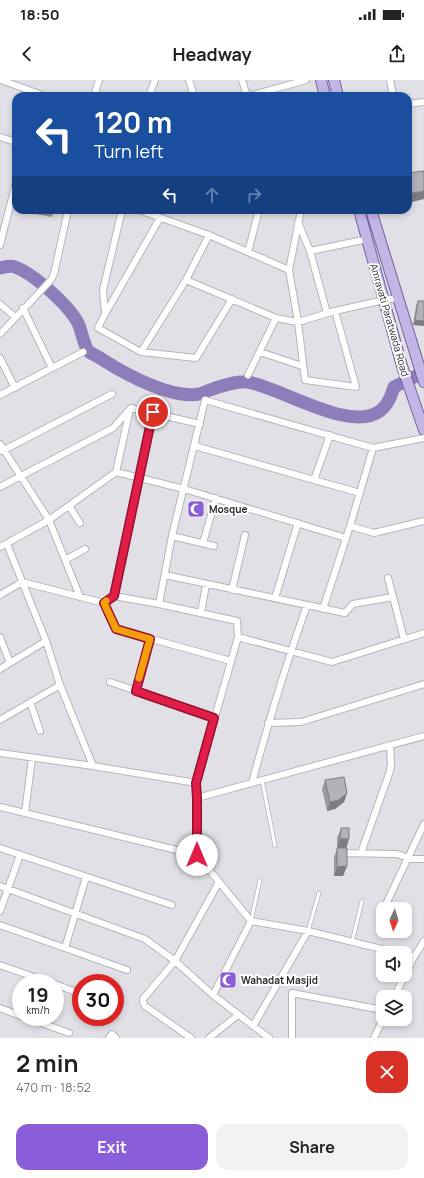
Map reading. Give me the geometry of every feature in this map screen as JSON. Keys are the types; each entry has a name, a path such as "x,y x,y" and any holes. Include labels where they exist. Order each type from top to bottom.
{"main road":[{"path":"320,80 323,92"},
{"path":"334,80 337,92"},
{"name":"Amravati Paratwada Road","path":"360,214 402,366 424,430"},
{"name":"Amravati Paratwada Road","path":"372,214 424,381"}],"street":[{"path":"1,80 31,92"},
{"path":"96,92 99,80"},
{"path":"151,92 155,80"},
{"path":"189,80 193,92"},
{"path":"242,80 246,92"},
{"path":"262,92 306,80"},
{"path":"390,80 392,92"},
{"path":"412,104 424,102"},
{"path":"0,137 12,141"},
{"path":"0,245 12,198"},
{"path":"0,334 51,280 54,274 67,214"},
{"path":"105,314 103,290 121,214"},
{"path":"150,214 209,236 289,270"},
{"path":"248,252 258,214"},
{"path":"299,214 289,270 298,322 302,366 305,380 356,387 335,311"},
{"path":"160,218 98,328 141,352 196,358 232,299"},
{"path":"298,222 310,251 327,313"},
{"path":"141,352 186,280 209,236"},
{"path":"310,251 368,239"},
{"path":"186,280 276,318 298,322 335,311 398,298"},
{"path":"0,304 15,317"},
{"path":"23,308 52,368"},
{"path":"248,375 276,318"},
{"path":"0,395 83,352"},
{"path":"260,352 302,366"},
{"path":"0,358 14,388"},
{"path":"80,597 49,520 1,448 112,394"},
{"path":"159,604 172,536 205,400 373,448 424,438"},
{"path":"131,408 200,424"},
{"path":"0,547 49,520 116,472 131,408"},
{"path":"0,487 113,428 131,408"},
{"path":"0,595 22,582 104,603 114,596 153,412"},
{"path":"314,480 330,435"},
{"path":"195,446 360,493"},
{"path":"323,609 373,448"},
{"path":"116,472 216,498 346,538"},
{"path":"202,543 216,498"},
{"path":"68,506 80,523"},
{"path":"350,526 374,533 424,522"},
{"path":"274,598 298,523"},
{"path":"232,590 245,535"},
{"path":"172,536 214,546"},
{"path":"6,544 46,642 60,685 94,766"},
{"path":"65,560 86,548"},
{"path":"164,575 345,613 353,604 393,597"},
{"path":"388,578 404,639"},
{"path":"201,612 206,584"},
{"path":"114,596 201,612 238,621 238,637 196,783 197,855"},
{"path":"104,603 116,629 231,661"},
{"path":"252,783 268,723 307,605"},
{"path":"238,637 332,662 424,633"},
{"path":"0,637 10,663"},
{"path":"136,691 150,639"},
{"path":"0,669 46,642"},
{"path":"110,682 214,718"},
{"path":"268,723 301,722 424,684"},
{"path":"0,720 60,685"},
{"path":"30,702 40,732"},
{"path":"197,798 424,736"},
{"path":"361,854 390,771 390,745"},
{"path":"0,753 94,766 196,783"},
{"path":"25,812 32,758"},
{"path":"0,807 197,855 251,921 308,931 376,948"},
{"path":"387,902 424,824"},
{"path":"0,848 172,905"},
{"path":"336,853 397,854 408,858 424,859"},
{"path":"0,911 20,855"},
{"path":"65,948 86,876"},
{"path":"191,1038 145,1006 143,999 175,961 219,882"},
{"path":"0,886 145,939 175,961 213,995 269,1038"},
{"path":"213,995 251,921"},
{"path":"0,925 127,970"},
{"path":"253,1026 308,931"},
{"path":"398,990 424,941"},
{"path":"0,965 26,974"},
{"path":"292,1038 292,993 376,1009"},
{"path":"0,1008 12,1013"},
{"path":"209,1038 238,1015"},
{"path":"50,1026 69,1033"},
{"path":"374,1038 380,1026"},
{"path":"108,1038 112,1034 116,1038"}],"lane":[{"path":"262,780 275,846"},
{"path":"251,921 260,880"},
{"path":"308,931 319,893"},
{"path":"352,942 362,902"}],"building":[{"path":"424,171 424,191 412,193 412,172"},
{"path":"418,301 424,301 424,321 415,320"},
{"path":"344,777 347,793 339,800 330,802 325,780"},
{"path":"341,828 349,828 349,839 340,839"},
{"path":"337,848 347,848 347,866 337,867"}],"waterway":[{"path":"0,268 13,266 23,271 41,283 60,300 79,325 88,351 137,379 176,393 188,395 200,394 229,384 248,382 334,413 352,417 367,416 383,409 389,400 394,387 424,372"}],"slow traffic":[{"path":"106,601 104,603 116,629 150,639 139,678"}],"place":[{"name":"Mosque","path":"196,509"},
{"name":"Wahadat Masjid","path":"228,980"}],"route":[{"path":"153,412 114,596 104,603 116,629 150,639 136,691 214,718 196,783 197,855"}]}
